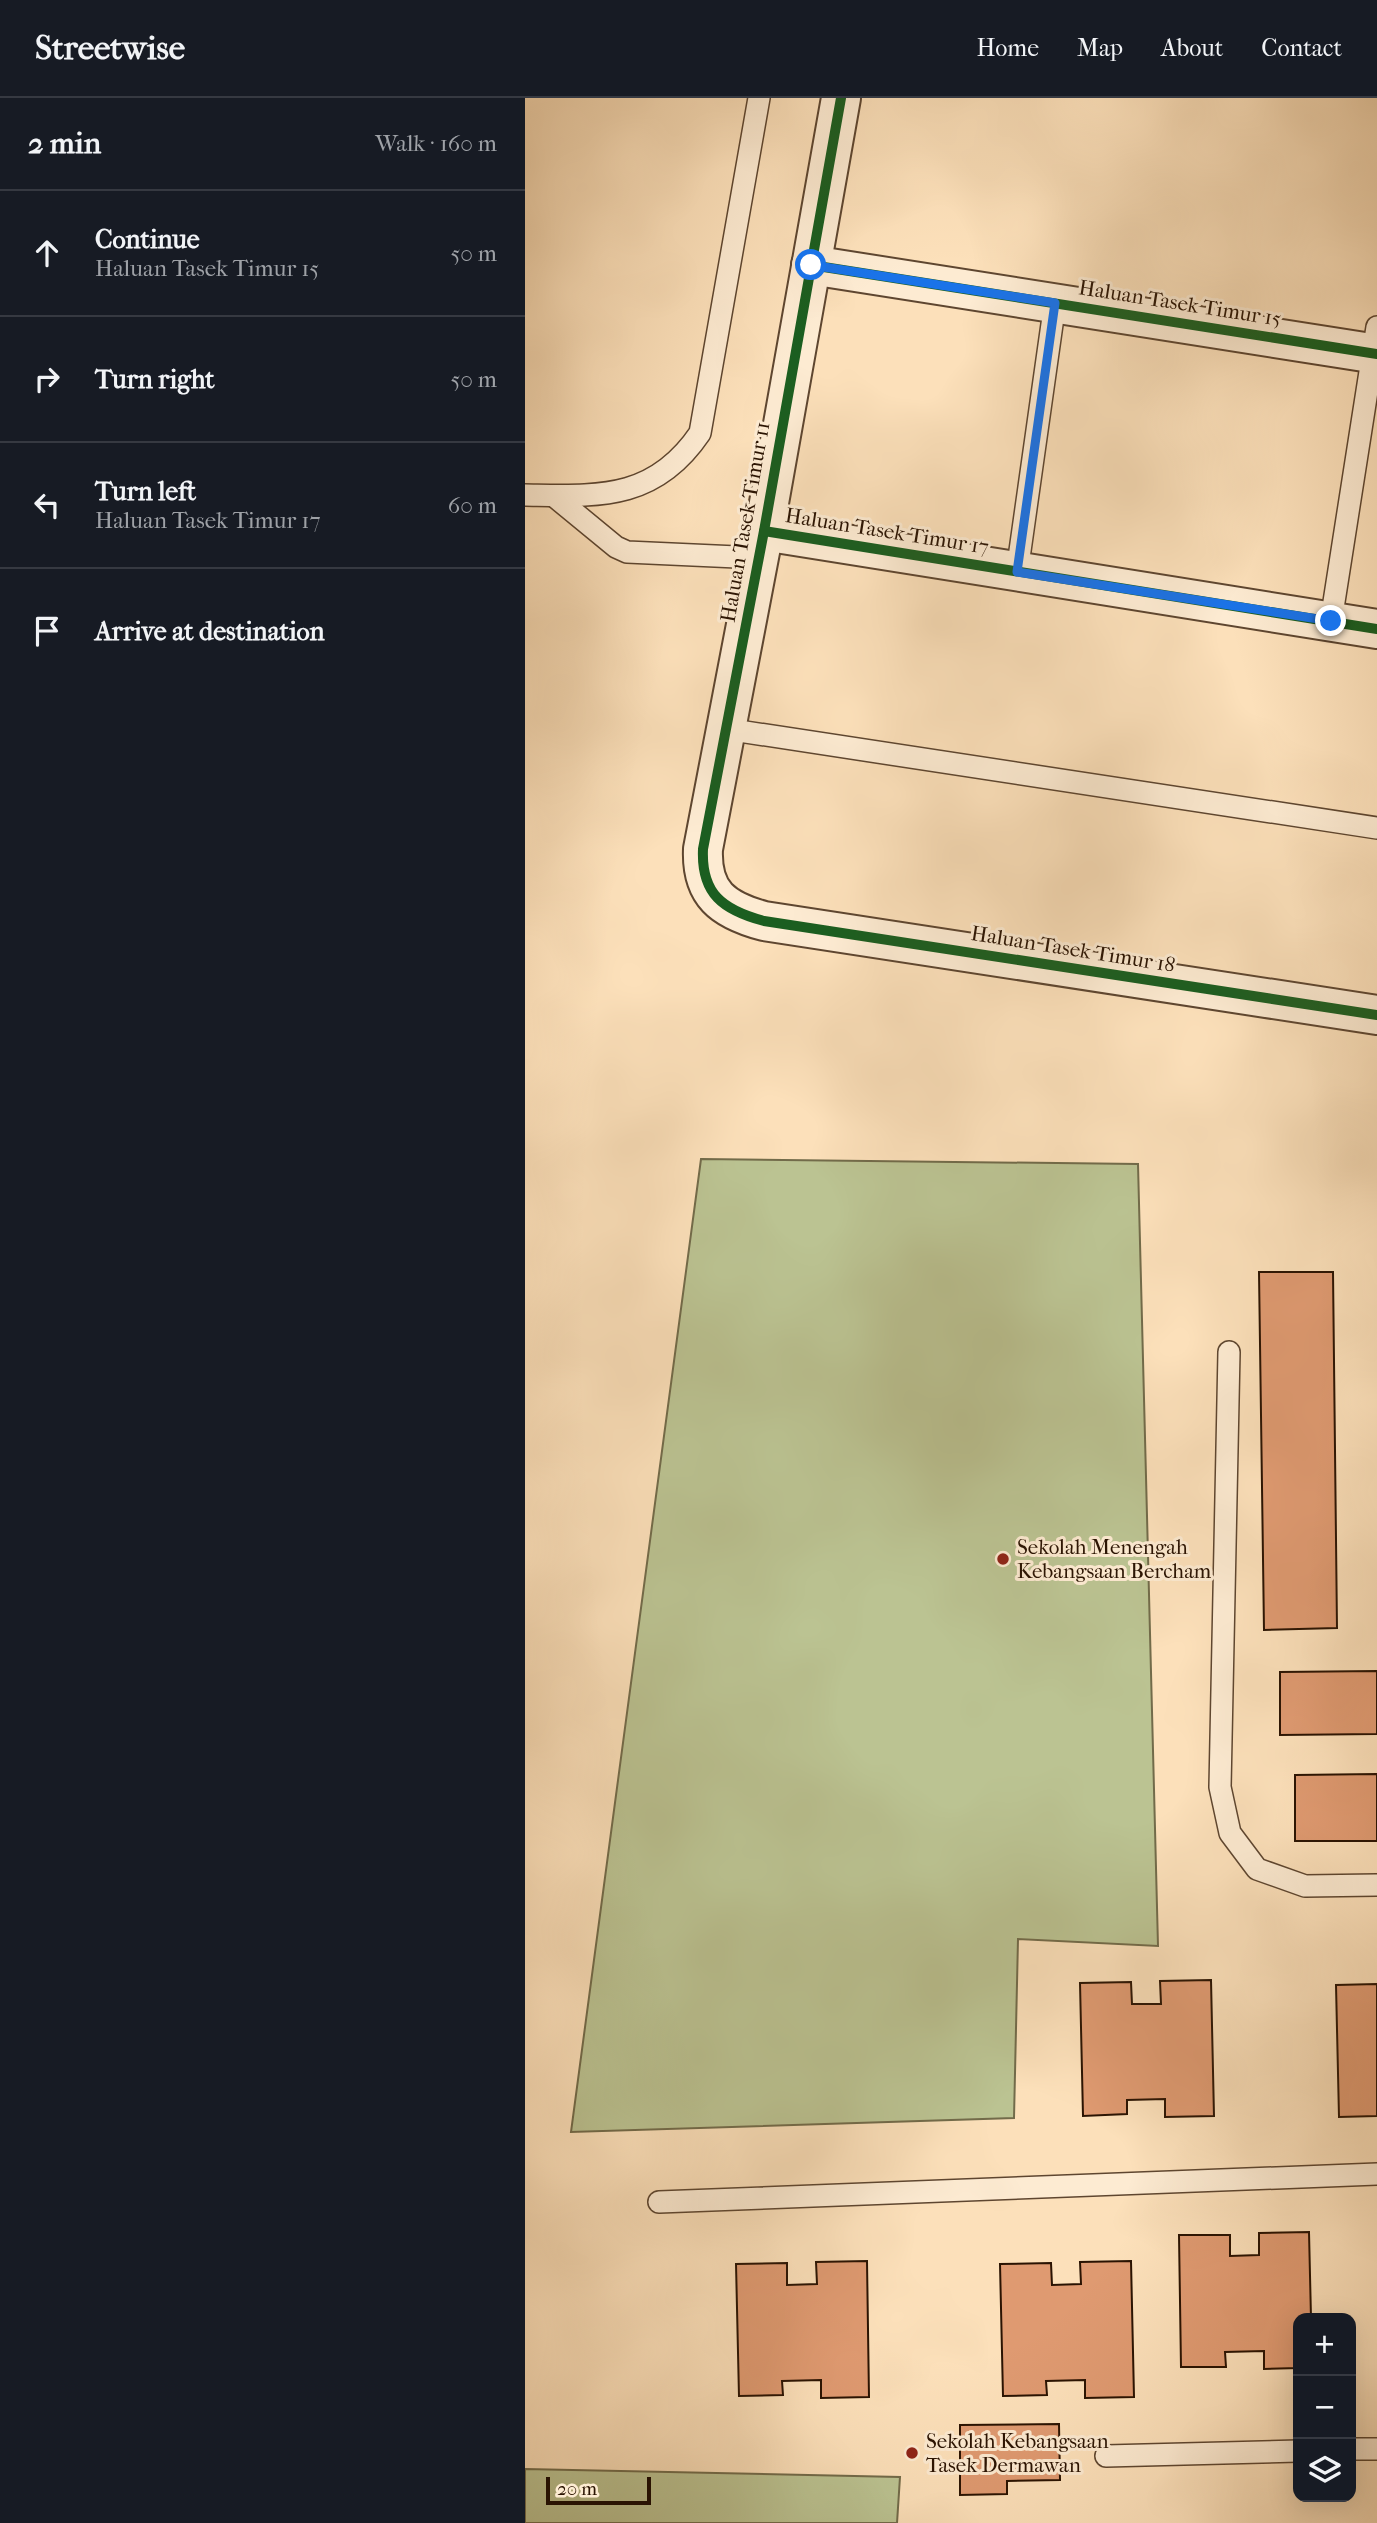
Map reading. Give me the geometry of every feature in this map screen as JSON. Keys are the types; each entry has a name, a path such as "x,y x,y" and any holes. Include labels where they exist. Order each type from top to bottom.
{"street":[{"name":"Haluan Tasek Timur 11","path":"764,921 745,915 719,900 705,877 703,849 761,545 841,98"},
{"name":"Haluan Tasek Timur 15","path":"811,265 1055,303 1376,345"},
{"name":"Haluan Tasek Timur 17","path":"761,545 1017,572 1377,629"},
{"name":"Haluan Tasek Timur 18","path":"764,921 1377,1015"}],"lane":[{"path":"525,495 599,497 633,489 666,472 685,455 700,433 759,98"},
{"path":"1017,572 1055,303"},
{"path":"1331,621 1376,345"},
{"path":"554,496 616,547 627,552 761,545"},
{"path":"726,729 1377,828"},
{"path":"1229,1352 1220,1787 1230,1833 1257,1869 1305,1886 1377,1885"},
{"path":"659,2202 1377,2174"},
{"path":"1356,2449 1377,2449"},
{"path":"1106,2456 1293,2451"}],"green space":[{"name":"Sekolah Menengah Kebangsaan Bercham","path":"701,1159 1138,1164 1158,1946 1018,1939 1014,2118 571,2132"},
{"path":"525,2469 900,2477 897,2523 525,2523"}],"building":[{"path":"1259,1272 1333,1272 1337,1628 1264,1630"},
{"path":"1377,1671 1377,1734 1280,1735 1280,1672"},
{"path":"1377,1774 1377,1841 1295,1841 1295,1775"},
{"path":"1211,1980 1214,2116 1165,2117 1165,2099 1127,2100 1127,2114 1083,2116 1080,1983 1131,1982 1132,2004 1161,2004 1160,1981"},
{"path":"1377,1984 1377,2116 1339,2117 1336,1985"},
{"path":"1309,2232 1311,2313 1293,2313 1293,2368 1264,2369 1264,2351 1225,2352 1226,2367 1181,2367 1179,2235 1230,2235 1230,2256 1259,2255 1259,2233"},
{"path":"867,2261 869,2397 821,2398 821,2380 782,2381 783,2395 739,2396 736,2264 787,2263 787,2285 817,2284 816,2262"},
{"path":"1131,2261 1134,2397 1085,2398 1085,2380 1046,2381 1047,2395 1003,2396 1000,2264 1051,2263 1052,2285 1081,2284 1080,2262"},
{"path":"1059,2424 1060,2480 1007,2481 1007,2494 960,2495 960,2425"}],"cycle path":[{"path":"841,98 764,531 703,849 703,865 711,889 726,905 764,921 1377,1015"},
{"path":"811,265 1377,354"},
{"path":"764,531 1377,629"}],"place":[{"name":"Sekolah Menengah Kebangsaan Bercham","path":"1003,1559"},
{"name":"Sekolah Kebangsaan Tasek Dermawan","path":"912,2453"}],"route":[{"path":"811,265 1055,303 1017,572 1331,621"}]}
